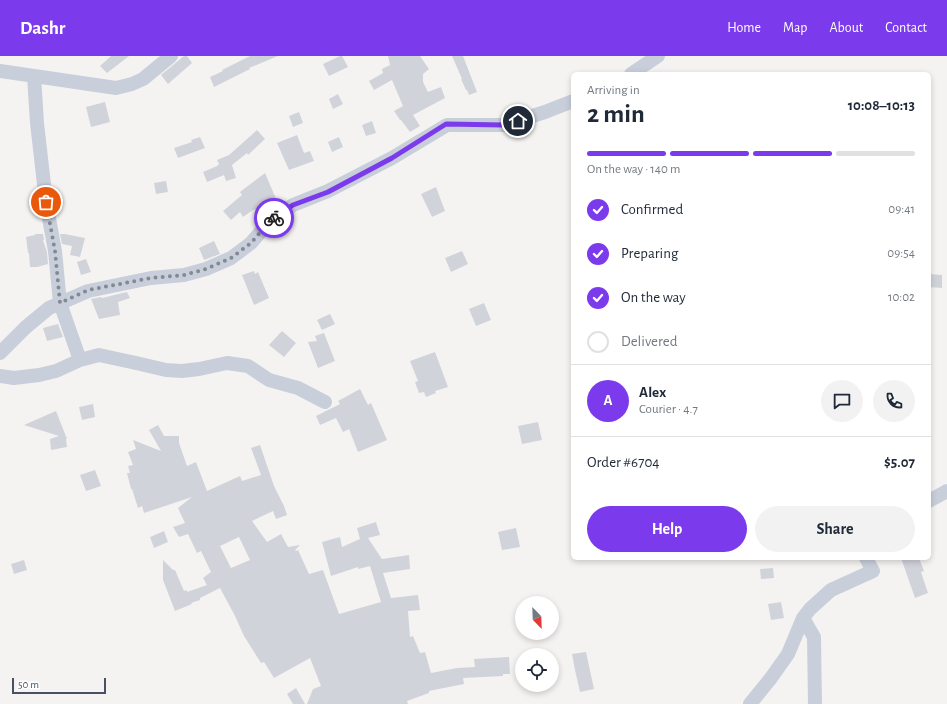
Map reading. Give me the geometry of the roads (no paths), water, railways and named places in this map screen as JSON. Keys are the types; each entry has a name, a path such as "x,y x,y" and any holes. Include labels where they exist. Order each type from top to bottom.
{"street":[{"path":"0,71 116,88 132,84 143,79 171,56"},
{"path":"635,72 658,56"},
{"path":"34,76 37,123 46,202 55,251 60,303 80,360"},
{"path":"0,353 26,327 49,308 88,290 151,278 184,275 206,269 231,258 251,243 270,221 293,205 328,192 392,158 446,124 504,125 571,102"},
{"path":"0,376 14,378 39,376 56,371 80,360 99,355 166,370 182,371 227,363 248,366 269,380 298,388 325,402"},
{"path":"931,501 947,491"},
{"path":"750,704 788,654 803,618 810,609 831,590 872,571 867,560"},
{"path":"803,618 814,637 816,704"}]}
